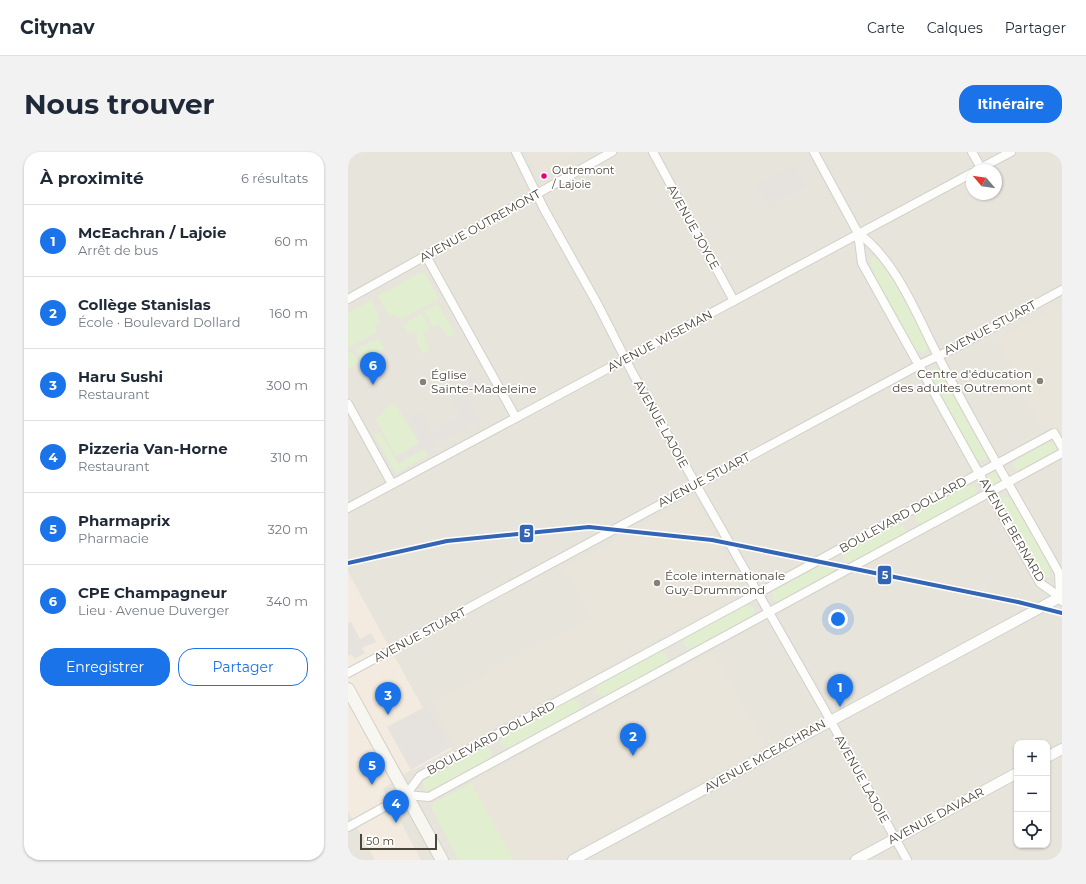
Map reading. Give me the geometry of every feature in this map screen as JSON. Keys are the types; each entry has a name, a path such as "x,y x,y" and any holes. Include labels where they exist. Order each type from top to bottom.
{"main road":[{"path":"348,689 442,860"}],"street":[{"name":"AVENUE LAJOIE","path":"516,152 626,359 907,860"},
{"name":"AVENUE OUTREMONT","path":"348,299 612,152"},
{"name":"AVENUE JOYCE","path":"653,152 734,301"},
{"name":"AVENUE BERNARD","path":"814,152 858,233 862,263 1040,583 1061,598"},
{"path":"972,152 977,164"},
{"path":"988,164 1011,152"},
{"name":"AVENUE WISEMAN","path":"348,508 966,176"},
{"name":"AVENUE BERNARD","path":"858,233 873,244 887,261 1059,573 1061,598"},
{"path":"426,256 516,418"},
{"name":"AVENUE STUART","path":"348,673 919,365 1062,290"},
{"path":"348,404 392,484"},
{"name":"BOULEVARD DOLLARD","path":"406,795 420,776 1054,433 1062,447"},
{"name":"BOULEVARD DOLLARD","path":"406,795 429,797 1062,453"},
{"name":"AVENUE MCEACHRAN","path":"573,860 1061,598"},
{"path":"1050,755 1062,749"},
{"name":"AVENUE DAVAAR","path":"856,860 1014,775"},
{"path":"348,827 406,795"}],"shaded area":[{"path":"348,152 1062,152 1062,860 348,860"},
{"path":"525,152 580,152 538,176"},
{"path":"793,165 806,187 769,208 756,184"},
{"name":"Centre d'éducation des adultes Outremont","path":"1062,305 1062,443 1049,422 1042,426 997,341"},
{"path":"475,375 479,384 468,390 466,395 480,420 432,447 433,449 427,453 424,448 399,463 396,458 422,443 407,418 420,412 432,432 455,419 458,412 447,390"},
{"name":"École internationale Guy-Drummond","path":"694,500 696,502 745,590 744,592 456,748 432,703 592,617 565,568 688,501"},
{"path":"348,572 423,708 428,705 452,749 414,770 411,770 383,789 421,860 375,860 348,811"},
{"path":"351,622 360,639 371,633 376,642 362,648 365,653 355,659 351,654 348,656 348,623"},
{"path":"714,652 765,745 554,860 514,860 471,783"},
{"path":"428,705 451,747 411,770 387,727"}],"green space":[{"path":"873,257 879,261 886,270 910,310 927,343 927,349 924,353 915,350 883,293 870,260"},
{"path":"422,272 425,274 439,299 405,317 399,319 397,316 392,314 389,316 378,296"},
{"path":"372,300 380,321 376,323 375,328 377,332 348,348 348,313"},
{"path":"438,304 455,334 448,337 439,324 433,327 424,311"},
{"path":"421,313 430,329 423,333 430,349 423,354 417,343 418,335 414,332 409,334 403,325"},
{"path":"379,338 384,347 380,354 362,361 355,349"},
{"path":"352,352 360,362 348,369 348,354"},
{"path":"935,368 941,369 988,455 985,460 980,461 975,458 930,377 931,371"},
{"path":"395,403 419,443 396,456 375,418 382,414 381,411"},
{"path":"380,432 398,463 424,449 428,456 396,473 374,435"},
{"path":"1049,442 1057,445 1057,452 1017,473 1012,464 1014,461"},
{"path":"994,472 999,474 1001,479 999,484 994,486 989,484 987,479 989,474"},
{"path":"968,485 976,487 976,496 923,525 915,521 916,514"},
{"path":"1005,496 1013,499 1030,527 1047,562 1050,571 1050,578 1046,578 1039,571 1021,544 1001,506 1002,498"},
{"path":"897,524 904,526 905,535 851,563 845,561 843,558 845,552"},
{"path":"825,563 830,563 833,566 834,569 832,574 779,602 772,599 773,591"},
{"path":"745,605 753,607 754,613 752,617 692,649 684,646 685,638"},
{"path":"659,652 664,652 668,658 666,664 604,697 596,694 597,686"},
{"path":"571,699 578,701 580,707 578,711 508,748 500,745 502,737"},
{"path":"483,747 488,747 492,751 492,756 490,759 430,792 423,790 423,781"},
{"path":"471,783 514,860 458,860 431,807 434,803"}],"transit line":[{"name":"5","path":"348,563 447,541 589,527 712,540 1018,602 1062,613"}],"place":[{"name":"Outremont / Lajoie","path":"544,176"},
{"name":"Centre d'éducation des adultes Outremont","path":"1040,381"},
{"name":"Église Sainte-Madeleine","path":"423,382"},
{"name":"CPE Champagneur","path":"373,385"},
{"name":"École internationale Guy-Drummond","path":"657,583"},
{"name":"McEachran / Lajoie","path":"840,707"},
{"name":"Haru Sushi","path":"388,715"},
{"name":"Collège Stanislas","path":"633,756"},
{"name":"Pharmaprix","path":"372,785"},
{"name":"Pizzeria Van-Horne","path":"396,823"}]}
